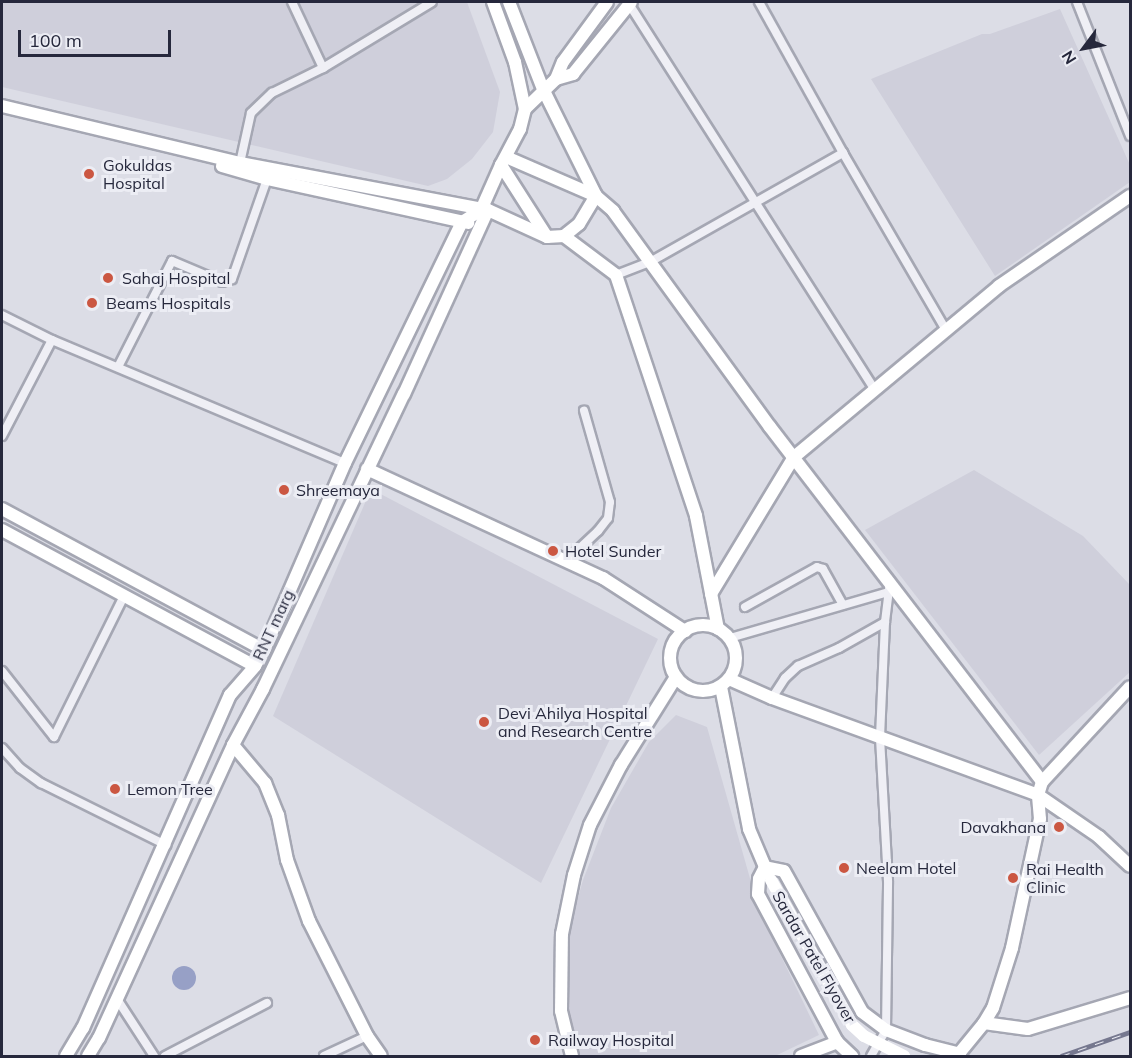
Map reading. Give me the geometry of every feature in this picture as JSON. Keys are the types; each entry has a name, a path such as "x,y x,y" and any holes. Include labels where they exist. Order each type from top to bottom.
{"main road":[{"path":"493,2 515,62 525,109"},
{"path":"509,2 543,89 596,196"},
{"path":"556,79 563,62 607,2"},
{"path":"525,109 543,89 556,79 573,74 630,3"},
{"path":"2,106 240,163 485,210 547,237 564,236 579,224 596,196"},
{"name":"RNT marg","path":"88,1056 117,999 233,745 263,689 481,226 504,161 520,129 525,109"},
{"path":"2,113 197,159 267,179 481,226"},
{"path":"504,161 596,196 613,211 889,587 1042,782"},
{"path":"504,161 547,237"},
{"path":"711,594 794,457 999,286 1131,196"},
{"path":"462,222 485,210"},
{"name":"RNT marg","path":"66,1056 83,1028 230,695 259,647 462,222"},
{"path":"564,236 616,275 696,516 718,629"},
{"path":"367,469 603,578 685,631"},
{"path":"2,509 259,647"},
{"path":"2,530 250,663"},
{"path":"701,625 718,629 730,638 736,659 725,683 705,692 696,691 688,688 676,677 671,667 672,647 685,631 701,625"},
{"path":"572,1056 561,1011 562,934 574,875 590,825 621,765 676,677"},
{"path":"725,683 1038,795 1099,837 1131,866"},
{"name":"Sardar Patel Flyover","path":"725,683 749,829 771,880 852,1026 864,1036 904,1056"},
{"path":"844,1055 758,894 759,879 765,867 784,871 862,1012 886,1030 959,1055 993,1008 1012,948 1040,819 1038,795 1042,782 1131,687"},
{"path":"233,745 265,783 278,815 287,860 309,921 367,1036 381,1056"},
{"path":"984,1023 1028,1029 1131,998"},
{"path":"801,1056 837,1042"}],"street":[{"path":"292,2 323,68"},
{"path":"240,163 251,113 272,93 323,68 432,2"},
{"path":"759,2 843,153 946,330"},
{"path":"1077,2 1131,136"},
{"path":"630,3 754,203 875,390"},
{"path":"616,275 650,262 843,153"},
{"path":"118,367 172,261 222,282 232,279 267,179"},
{"path":"2,315 52,339 345,463"},
{"path":"2,436 52,339"},
{"path":"566,561 598,531 608,518 610,502 584,411"},
{"path":"745,607 817,567 823,570 843,605"},
{"path":"730,638 843,605 889,587 885,622 880,737 888,881 886,1030 871,1056"},
{"path":"2,671 54,737 124,596"},
{"path":"772,698 785,678 798,666 839,648 885,622"},
{"path":"2,748 20,768 41,783 166,844"},
{"path":"117,999 154,1056"},
{"path":"165,1056 267,1003"},
{"path":"324,1056 367,1036"}],"shaded area":[{"path":"2,2 467,2 500,92 493,132 472,159 447,179 428,186 2,87"},
{"path":"1060,9 1130,165 1130,182 995,276 871,79 982,34 990,34"},
{"path":"974,470 1083,536 1130,585 1130,672 1039,755 865,530"},
{"path":"371,489 658,639 541,883 273,716"},
{"path":"676,715 707,727 753,889 767,927 819,1035 775,1056 578,1056 569,1021 567,936 583,880 611,808 649,742"}],"water":[{"path":"184,966 193,969 196,978 193,987 184,990 175,987 172,978 175,969"}],"railway":[{"path":"1061,1056 1130,1032"}],"place":[{"name":"Gokuldas Hospital","path":"89,174"},
{"name":"Sahaj Hospital","path":"108,278"},
{"name":"Beams Hospitals","path":"92,303"},
{"name":"Shreemaya","path":"284,490"},
{"name":"Hotel Sunder","path":"553,551"},
{"name":"Devi Ahilya Hospital and Research Centre","path":"484,722"},
{"name":"Lemon Tree","path":"115,789"},
{"name":"Davakhana","path":"1059,827"},
{"name":"Neelam Hotel","path":"844,868"},
{"name":"Rai Health Clinic","path":"1013,878"},
{"name":"Railway Hospital","path":"535,1040"}]}
